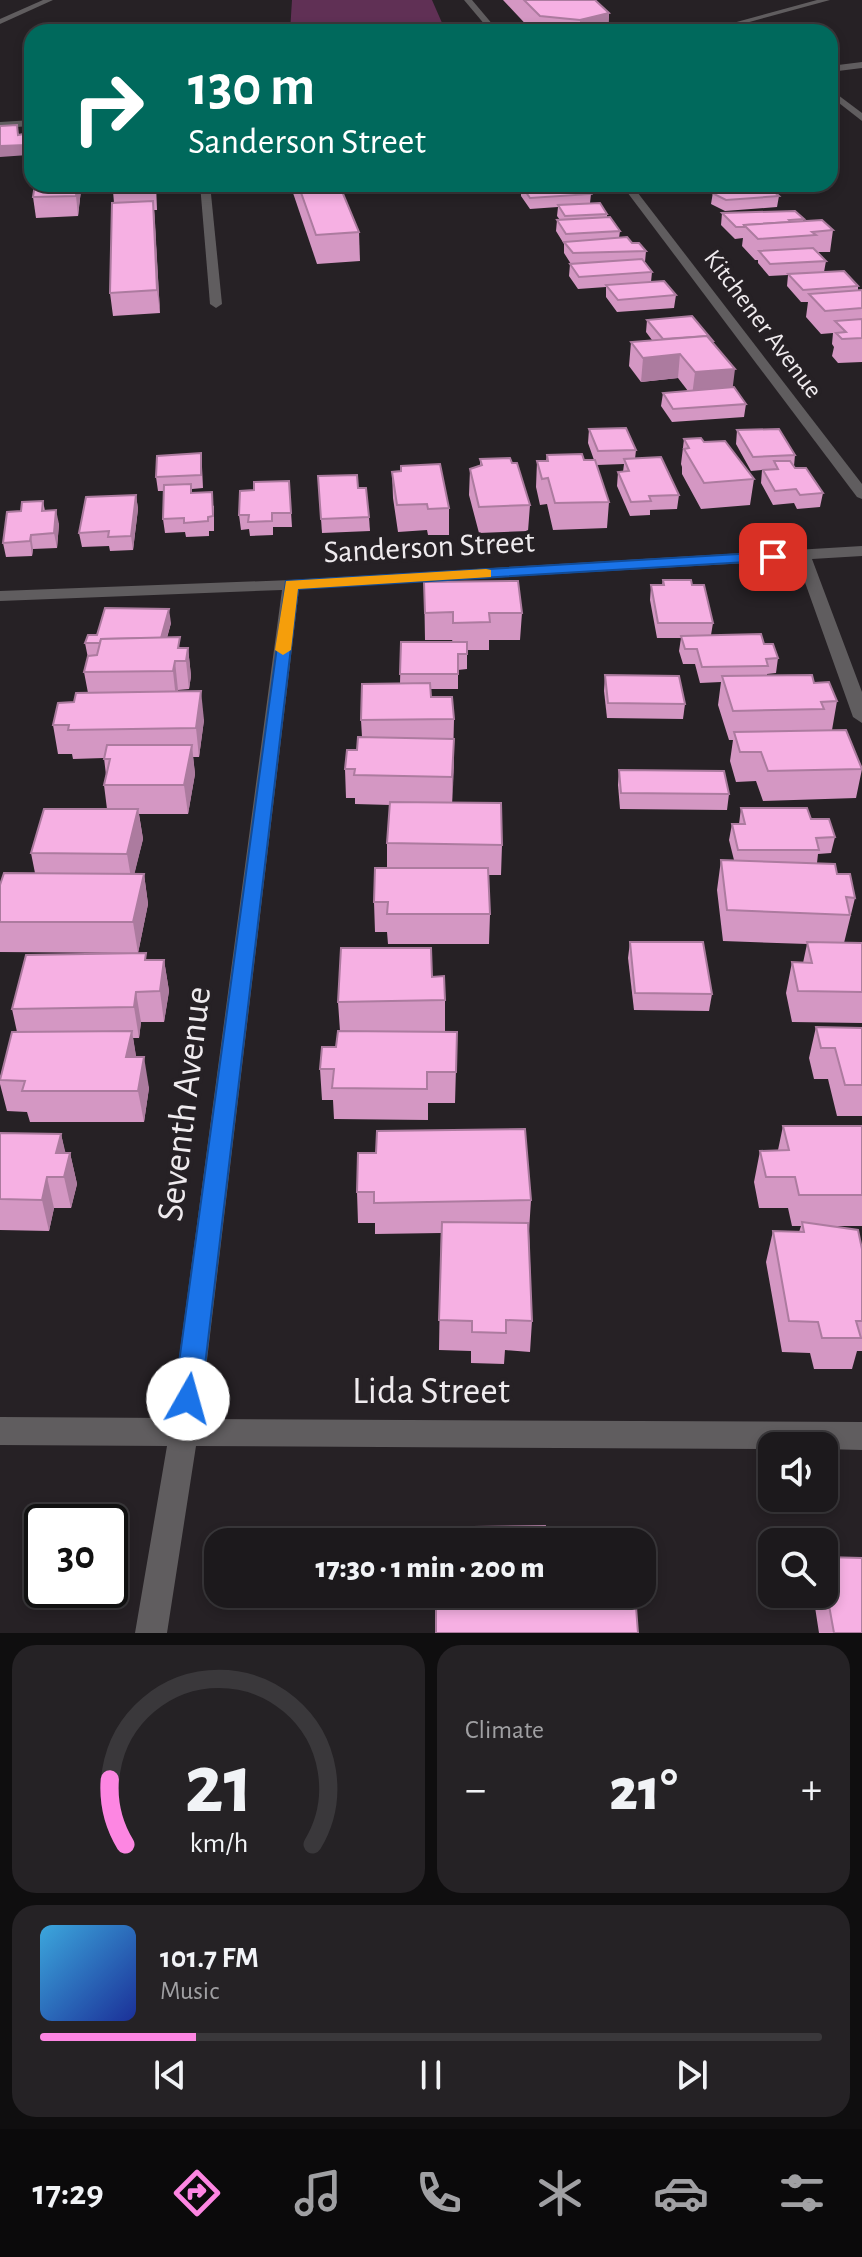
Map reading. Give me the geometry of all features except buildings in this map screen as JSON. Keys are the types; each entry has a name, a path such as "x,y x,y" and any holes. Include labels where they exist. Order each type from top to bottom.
{"street":[{"path":"0,22 49,0"},
{"path":"468,0 488,24"},
{"path":"734,24 826,0"},
{"path":"838,68 862,65"},
{"path":"838,98 862,118"},
{"path":"0,125 24,124"},
{"path":"206,192 216,304"},
{"name":"Kitchener Avenue","path":"632,192 862,494"},
{"name":"Sanderson Street","path":"0,596 291,585 862,551"},
{"path":"803,555 862,717"},
{"name":"Seventh Avenue","path":"151,1633 184,1430 291,585"},
{"name":"Lida Street","path":"0,1431 862,1436"}],"shaded area":[{"path":"292,0 432,0 442,24 290,24"}],"slow traffic":[{"path":"283,650 291,585 486,573"}],"route":[{"path":"188,1399 291,585 773,557"}]}
